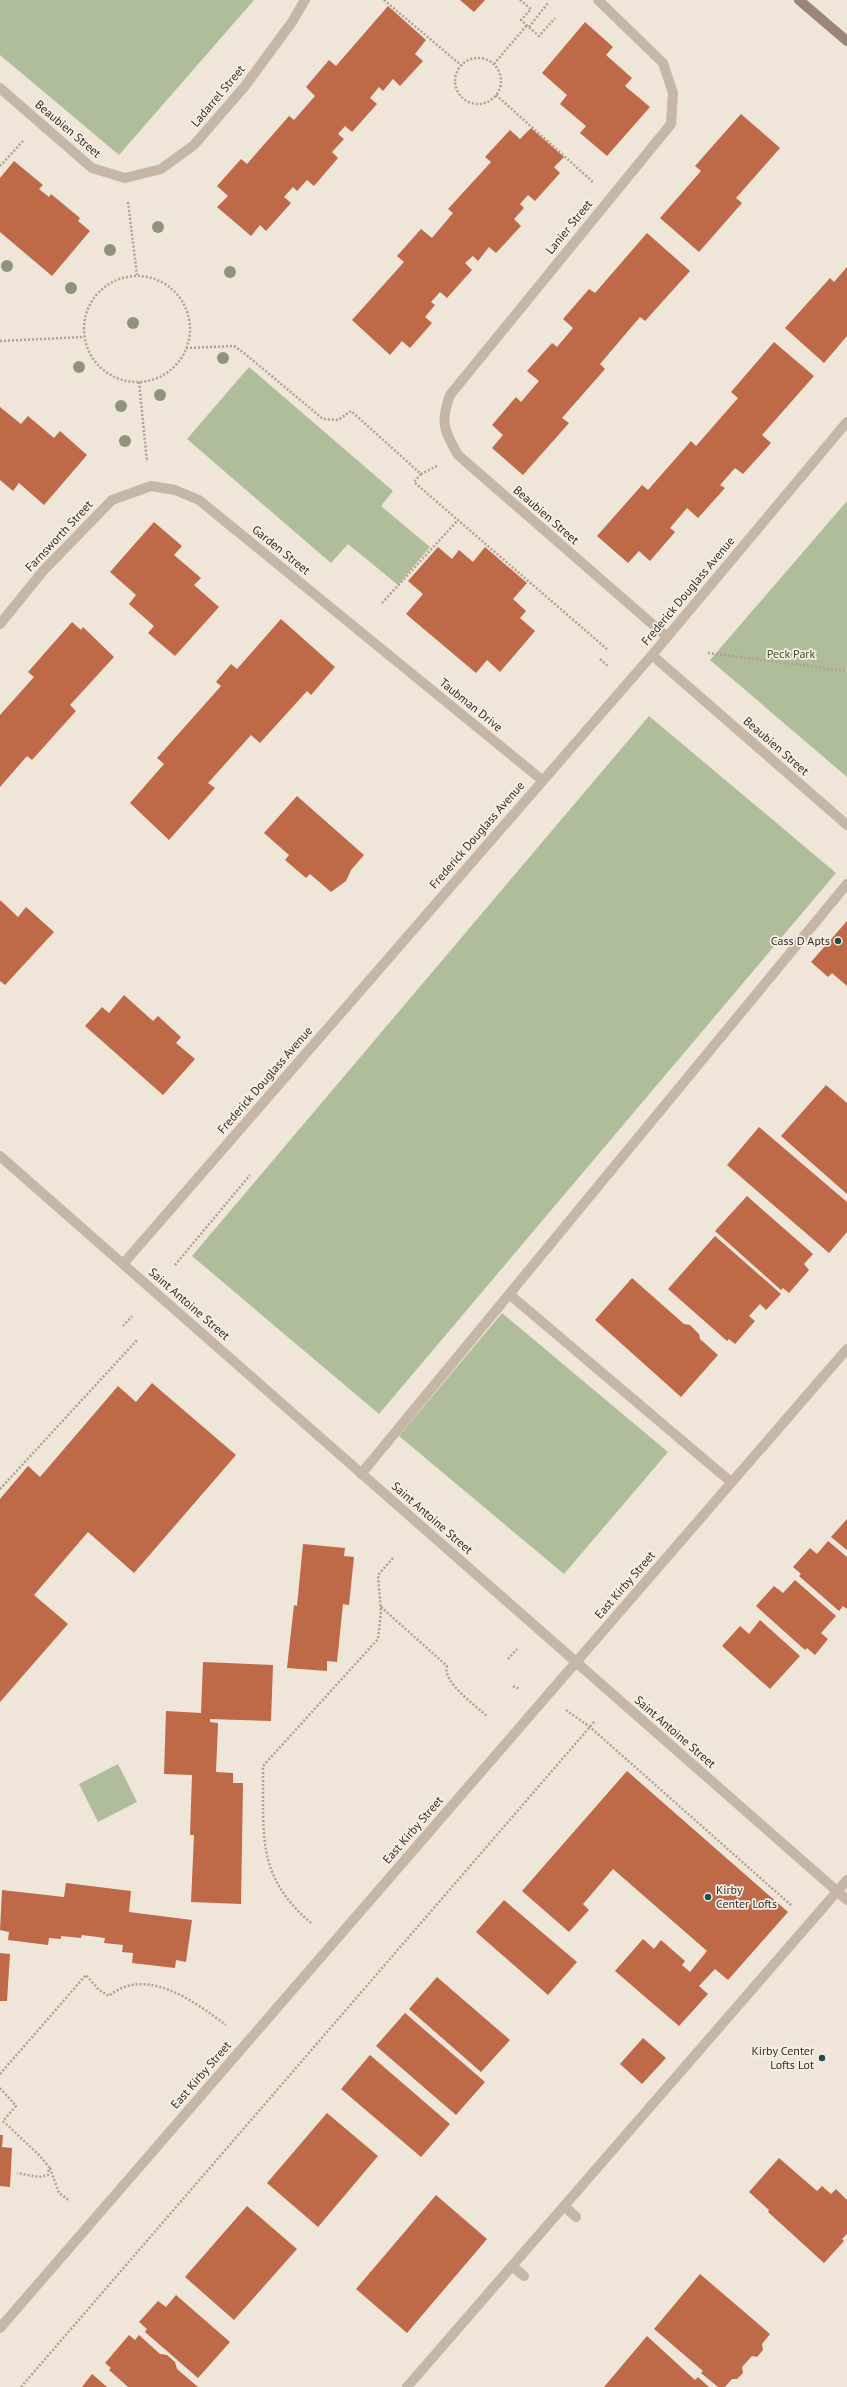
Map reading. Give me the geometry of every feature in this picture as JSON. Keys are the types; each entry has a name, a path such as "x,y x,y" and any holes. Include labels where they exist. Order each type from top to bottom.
{"street":[{"name":"Ladarrel Street","path":"125,178 161,169 194,145 245,86 292,22 305,0"},
{"name":"Lanier Street","path":"450,395 671,124 673,93 663,63 598,0"},
{"path":"799,0 847,41"},
{"name":"Beaubien Street","path":"0,88 92,168 125,178"},
{"name":"Beaubien Street","path":"450,395 443,415 447,436 458,455 666,636"},
{"name":"Frederick Douglass Avenue","path":"123,1264 652,655 666,636 847,422"},
{"name":"Farnsworth Street","path":"0,624 43,571 112,500 151,486"},
{"name":"Garden Street","path":"151,486 175,490 199,500 384,651"},
{"name":"Taubman Drive","path":"384,651 542,780"},
{"name":"Beaubien Street","path":"652,655 847,825"},
{"path":"361,1474 847,884"},
{"name":"Saint Antoine Street","path":"0,1156 847,1900"},
{"path":"509,1294 731,1482"},
{"name":"East Kirby Street","path":"0,2328 847,1349"},
{"path":"407,2387 847,1880"},
{"path":"564,2206 576,2217"},
{"path":"512,2266 524,2276"}],"path":[{"path":"384,0 462,66"},
{"path":"520,0 530,10 521,20 539,36 555,18"},
{"path":"494,64 548,3"},
{"path":"474,58 488,60 494,64 498,70 501,83 496,96 484,103 469,102 463,98 456,86 458,71 462,66 474,58"},
{"path":"496,96 610,197"},
{"path":"0,166 39,122"},
{"path":"125,178 137,275"},
{"path":"137,275 151,277 165,283 176,292 184,304 189,318 190,333 186,348 178,363 166,374 151,380 139,382 119,379 105,372 93,361 86,347 84,337 85,314 92,298 104,286 120,278 137,275"},
{"path":"0,341 84,337"},
{"path":"186,348 234,346 323,419 338,420 351,412 422,474"},
{"path":"139,382 151,486"},
{"path":"458,455 422,474 414,482 608,650"},
{"path":"382,603 458,520"},
{"path":"708,653 847,671"},
{"path":"600,659 609,667"},
{"path":"175,1265 250,1175"},
{"path":"123,1326 132,1316"},
{"path":"0,1489 138,1339"},
{"path":"311,1923 286,1899 275,1880 266,1859 263,1766 378,1639 381,1607 378,1575 393,1558"},
{"path":"381,1607 447,1666 448,1677 459,1691 487,1716"},
{"path":"508,1659 517,1649"},
{"path":"513,1686 521,1689"},
{"path":"564,1709 590,1727 794,1908"},
{"path":"21,2387 596,1721"},
{"path":"0,2074 86,1976 99,1990 109,1996 120,1987 138,1983 154,1985 188,1998 226,2025"},
{"path":"0,2088 16,2106 3,2121 40,2156 49,2167 59,2193 70,2201"},
{"path":"17,2173 39,2177 48,2175 49,2167"}],"green space":[{"path":"0,0 254,0 119,155 0,55"},
{"path":"249,367 393,491 381,506 430,547 398,585 348,544 331,563 187,439"},
{"name":"Peck Park","path":"847,501 847,777 710,660"},
{"path":"649,716 836,873 379,1414 192,1256"},
{"path":"502,1313 668,1452 564,1574 399,1436"},
{"path":"118,1764 137,1802 98,1822 79,1784"}],"building":[{"path":"460,0 485,0 474,12"},
{"path":"388,6 426,40 415,54 423,61 400,86 393,79 383,91 379,87 370,98 377,104 352,132 345,126 338,134 344,139 332,152 338,158 314,186 307,180 297,191 293,187 284,197 291,203 266,231 260,225 251,236 217,207 228,196 217,186 241,159 247,164 289,116 294,120 315,96 306,87 329,60 336,66"},
{"path":"585,22 613,47 606,55 632,78 625,86 650,107 607,156 580,133 586,126 560,104 567,95 542,73"},
{"path":"741,114 780,148 736,198 742,203 699,252 660,218 701,171 695,166"},
{"path":"531,128 564,157 554,167 560,173 535,201 528,195 520,204 524,208 514,219 521,226 496,253 489,247 478,261 473,256 465,263 472,270 447,298 440,292 431,302 435,305 425,317 432,323 410,348 402,341 390,355 352,320 404,262 397,256 421,229 432,238 453,213 448,209 491,162 485,157 510,130 520,139"},
{"path":"14,161 43,185 39,189 49,197 51,194 80,218 78,221 90,231 52,276 0,232 0,178"},
{"path":"647,233 690,271 645,321 640,317 600,364 605,369 562,418 569,423 523,475 492,448 503,435 492,425 516,397 521,402 539,381 527,371 552,343 557,347 573,328 563,319 589,289 595,293"},
{"path":"847,267 847,336 824,363 785,328 830,278 834,282"},
{"path":"774,342 814,376 762,435 771,443 743,474 735,468 720,485 725,488 698,518 687,508 670,528 675,532 650,561 639,551 628,563 597,536 642,485 648,490 691,441 696,446 738,398 731,392"},
{"path":"0,407 21,424 28,416 54,438 60,431 87,455 44,505 19,483 13,491 0,480"},
{"path":"154,522 182,546 174,555 201,578 194,585 219,607 175,656 148,633 154,626 129,604 136,595 110,572"},
{"path":"438,547 452,559 459,550 473,562 485,547 527,583 513,599 526,611 520,618 535,631 500,672 487,660 476,673 406,614 423,594 408,581"},
{"path":"281,619 335,667 311,695 307,691 260,743 251,735 208,783 215,788 169,840 130,803 164,764 157,758 221,686 216,682 231,664 237,669"},
{"path":"72,622 81,630 83,627 114,657 70,705 76,711 32,760 27,756 0,787 0,715 34,677 28,672"},
{"path":"297,796 364,855 351,870 346,881 331,892 310,874 306,878 285,860 289,855 264,833"},
{"path":"0,900 18,917 26,907 54,932 5,985 0,981"},
{"name":"Cass D Apts","path":"847,921 847,986 832,973 828,977 811,962"},
{"path":"124,995 153,1021 158,1016 181,1037 176,1043 195,1059 163,1095 85,1026 102,1007 109,1013"},
{"path":"826,1085 847,1103 847,1194 781,1136"},
{"path":"759,1127 847,1202 847,1232 829,1253 727,1165"},
{"path":"747,1196 813,1254 804,1264 809,1270 789,1293 783,1288 781,1290 715,1231"},
{"path":"715,1236 781,1294 766,1310 760,1304 749,1316 755,1321 735,1344 729,1339 727,1341 668,1289"},
{"path":"632,1278 684,1324 690,1325 699,1334 700,1339 718,1355 681,1397 595,1320"},
{"path":"152,1383 236,1455 134,1573 88,1532 34,1595 68,1624 0,1702 0,1499 28,1466 40,1477 118,1386 136,1402"},
{"path":"847,1519 847,1550 831,1537"},
{"path":"828,1541 847,1557 847,1609 843,1606 839,1611 799,1576 801,1574 793,1567 810,1548 817,1554"},
{"path":"303,1544 345,1548 344,1556 354,1557 349,1605 343,1604 337,1662 327,1661 327,1671 287,1668 294,1605 297,1606"},
{"path":"795,1580 836,1616 821,1633 828,1639 815,1655 807,1648 805,1650 756,1606 774,1586 783,1593"},
{"path":"760,1620 800,1656 770,1689 722,1646 740,1626 749,1634"},
{"path":"203,1662 273,1665 271,1721 210,1719 210,1722 218,1723 216,1772 233,1773 233,1783 243,1783 241,1904 191,1902 194,1835 190,1835 192,1775 164,1774 166,1711 201,1713"},
{"name":"Kirby Center Lofts","path":"627,1771 788,1912 728,1980 715,1969 699,1986 708,1994 679,2026 615,1971 643,1939 654,1949 661,1940 685,1961 682,1965 690,1972 707,1951 613,1869 583,1904 589,1910 569,1932 522,1891"},
{"path":"66,1883 131,1891 129,1912 192,1920 186,1962 176,1960 175,1968 132,1963 133,1953 122,1952 123,1945 104,1943 105,1938 82,1935 81,1938 61,1936 61,1939 49,1938 48,1945 8,1940 9,1932 0,1930 2,1890 64,1897"},
{"path":"504,1900 577,1962 548,1995 476,1932"},
{"path":"0,1953 10,1954 7,2001 0,2001"},
{"path":"437,1977 510,2040 481,2072 409,2009"},
{"path":"405,2013 485,2082 456,2115 376,2046"},
{"path":"643,2038 666,2058 642,2084 620,2064"},
{"path":"370,2055 450,2124 421,2157 341,2089"},
{"path":"327,2113 378,2156 318,2227 267,2183"},
{"path":"0,2135 3,2135 2,2147 12,2148 10,2187 0,2186"},
{"path":"779,2158 817,2191 822,2186 831,2194 836,2189 847,2200 847,2234 842,2239 844,2241 824,2263 768,2212 769,2210 749,2192"},
{"path":"436,2195 487,2239 407,2333 356,2289"},
{"path":"247,2206 297,2249 234,2320 185,2277"},
{"path":"700,2274 770,2334 762,2344 763,2350 757,2357 752,2356 742,2367 743,2373 737,2379 732,2379 725,2387 718,2387 701,2373 703,2371 654,2329"},
{"path":"176,2295 230,2342 198,2378 145,2332 147,2329 139,2322 158,2301 166,2307"},
{"path":"129,2335 135,2340 139,2335 160,2354 167,2355 175,2362 177,2369 198,2387 128,2387 109,2370 111,2368 105,2363"},
{"path":"647,2336 695,2380 698,2377 709,2387 604,2387"},
{"path":"92,2374 107,2387 82,2387"}],"place":[{"name":"Cass D Apts","path":"838,941"},
{"name":"Kirby Center Lofts","path":"708,1897"},
{"name":"Kirby Center Lofts Lot","path":"822,2058"}]}
